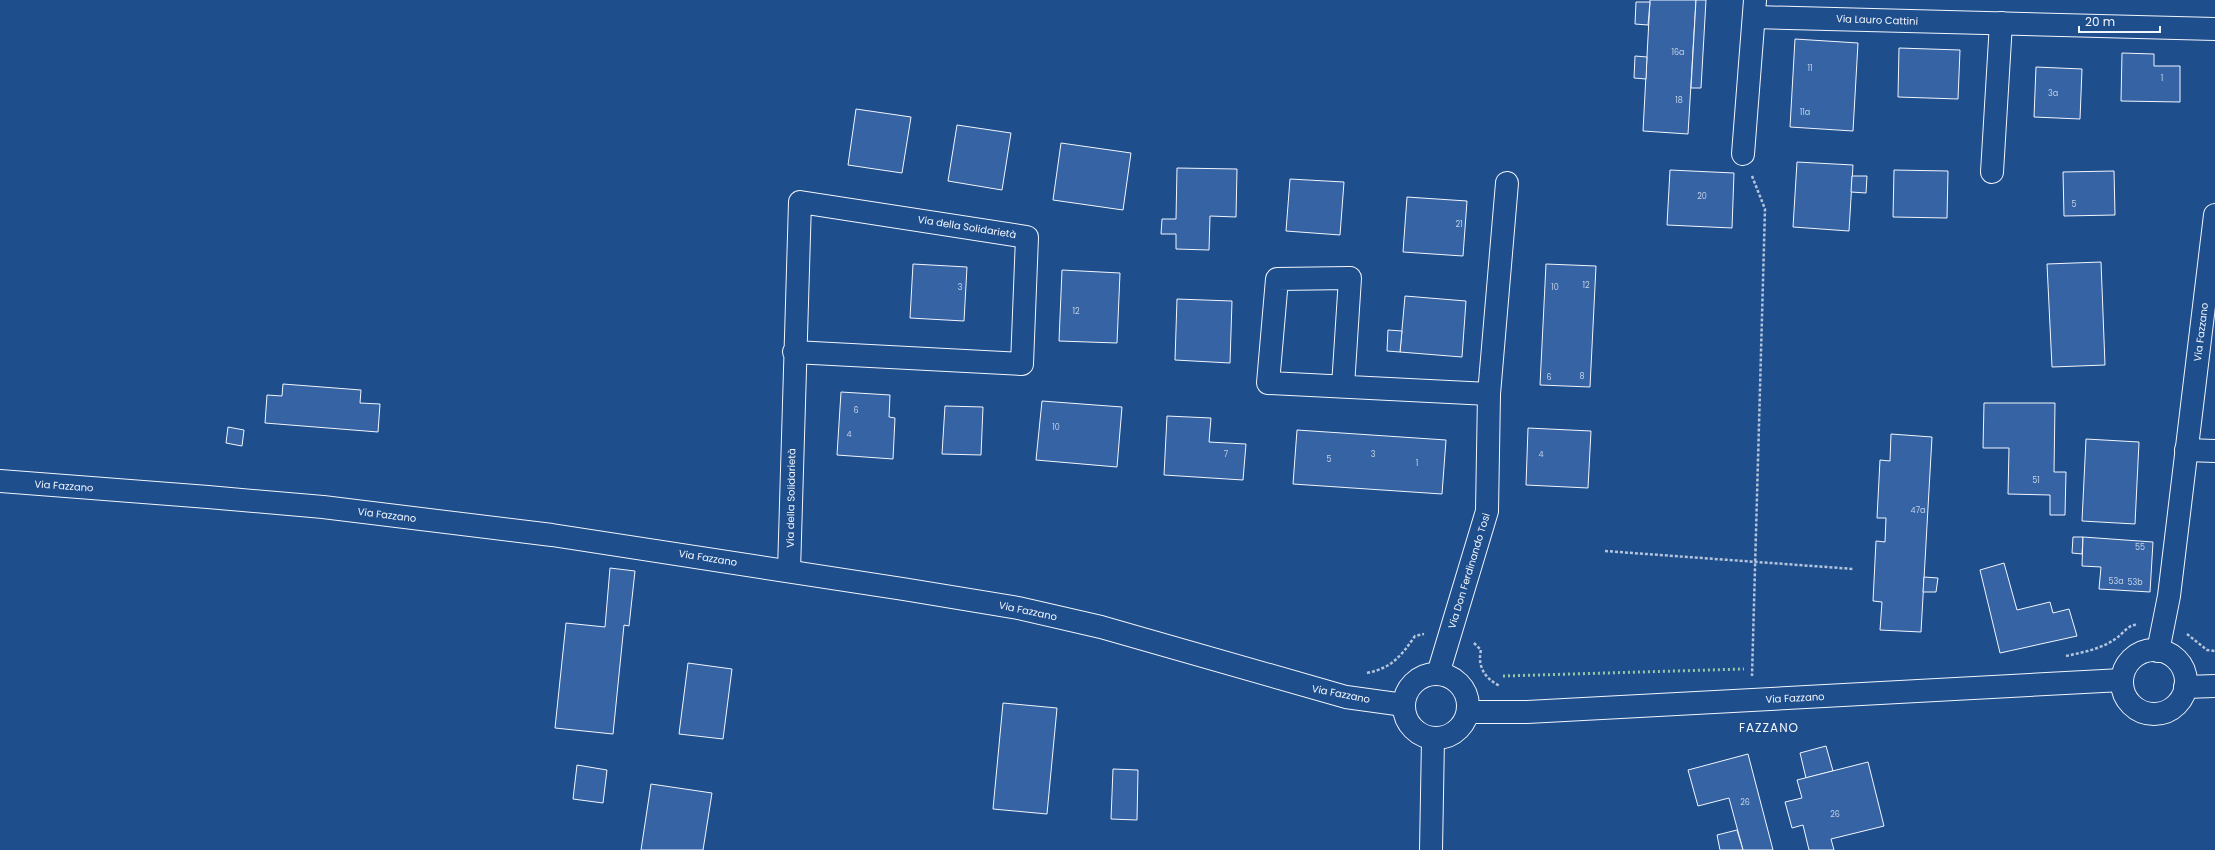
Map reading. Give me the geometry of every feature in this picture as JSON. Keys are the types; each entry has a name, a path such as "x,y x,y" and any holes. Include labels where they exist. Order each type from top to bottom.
{"street":[{"name":"Via Lauro Cattini","path":"1743,154 1754,8 2001,23 2215,30"},
{"path":"1992,172 2001,23"},
{"name":"Via Don Ferdinando Tosi","path":"1438,674 1487,510 1489,394 1507,183"},
{"name":"Via della Solidarietà","path":"789,571 794,352 800,202 1027,236 1022,364 794,352"},
{"name":"Via Fazzano","path":"2160,642 2169,596 2215,215"},
{"path":"1344,386 1350,278 1277,278 1268,383 1489,394"},
{"path":"2186,450 2215,451"},
{"name":"Via Fazzano","path":"0,481 208,496 323,507 559,536 789,571 1018,608 1101,627 1346,697 1404,705"},
{"path":"2160,642 2168,653 2182,667 2185,677 2185,687 2182,697 2175,705 2166,711 2156,714 2146,713 2136,708 2128,701 2123,691 2122,680 2124,670 2138,654 2148,651 2160,642"},
{"path":"1438,674 1448,676 1458,682 1464,690 1468,701 1468,712 1460,729 1443,738 1433,739 1415,731 1405,714 1404,705 1406,695 1411,686 1428,675 1438,674"},
{"name":"Via Fazzano","path":"1468,712 1527,712 2122,680"},
{"path":"2185,687 2215,686"},
{"path":"1432,850 1433,739"}],"path":[{"path":"1743,154 1765,209 1752,681"},
{"path":"1605,551 1854,569"},
{"path":"2058,658 2098,649 2136,624 2160,642 2186,633 2207,650 2215,651"},
{"path":"1361,673 1381,670 1397,660 1415,636 1427,634 1476,644 1481,650 1479,657 1483,672 1490,680 1504,686"}],"building":[{"path":"1650,0 1696,0 1688,134 1643,131"},
{"path":"1696,0 1706,0 1701,88 1691,88"},
{"path":"1636,2 1650,2 1648,25 1635,24"},
{"path":"1795,39 1858,43 1853,131 1790,127"},
{"path":"1899,48 1960,50 1958,99 1898,97"},
{"path":"2122,53 2154,54 2154,66 2180,66 2180,102 2121,101"},
{"path":"1635,56 1647,57 1646,79 1634,78"},
{"path":"2036,67 2082,69 2080,119 2034,117"},
{"path":"856,109 911,117 902,173 848,165"},
{"path":"957,125 1011,133 1002,190 948,181"},
{"path":"1061,143 1131,153 1123,210 1053,200"},
{"path":"1797,162 1853,165 1849,231 1793,227"},
{"path":"1177,168 1237,169 1236,217 1210,216 1209,250 1176,249 1176,234 1161,234 1162,219 1176,219"},
{"path":"1670,170 1734,173 1732,228 1667,225"},
{"path":"1894,170 1948,171 1947,218 1893,217"},
{"path":"2114,171 2115,215 2064,216 2063,172"},
{"path":"1852,176 1867,176 1866,193 1851,192"},
{"path":"1290,179 1344,182 1340,235 1286,231"},
{"path":"1407,197 1467,201 1463,256 1403,252"},
{"path":"2101,262 2105,365 2052,367 2047,264"},
{"path":"913,264 967,267 964,321 910,318"},
{"path":"1546,264 1596,266 1590,387 1540,385"},
{"path":"1062,270 1120,273 1117,343 1059,341"},
{"path":"1405,296 1466,301 1462,357 1400,352"},
{"path":"1177,299 1232,301 1230,363 1175,360"},
{"path":"1388,330 1402,331 1400,352 1387,351"},
{"path":"283,384 361,390 360,403 380,404 378,432 265,423 267,395 282,396"},
{"path":"841,392 890,395 889,417 895,418 893,459 837,455"},
{"path":"1042,401 1122,407 1117,467 1036,460"},
{"path":"1984,403 2055,403 2054,472 2066,472 2065,515 2050,515 2050,495 2008,494 2009,448 1983,448"},
{"path":"945,406 983,407 981,455 942,454"},
{"path":"1167,416 1211,418 1209,442 1246,444 1243,480 1164,475"},
{"path":"228,427 244,430 242,446 226,443"},
{"path":"1528,428 1591,431 1588,488 1526,485"},
{"path":"1297,430 1446,440 1442,494 1293,484"},
{"path":"1891,434 1932,437 1921,632 1880,630 1882,602 1873,601 1876,541 1885,542 1886,518 1877,518 1880,460 1890,461"},
{"path":"2086,439 2139,442 2135,524 2082,521"},
{"path":"2073,537 2083,537 2082,554 2072,553"},
{"path":"2083,537 2153,542 2150,592 2099,589 2101,567 2082,566"},
{"path":"2004,563 2017,610 2050,602 2053,613 2069,609 2077,636 2000,653 1980,570"},
{"path":"610,568 635,571 629,626 624,625 613,734 555,728 566,623 605,627"},
{"path":"1924,577 1938,578 1936,592 1923,592"},
{"path":"688,663 732,669 723,739 679,734"},
{"path":"1003,703 1057,708 1047,814 993,809"},
{"path":"1826,746 1833,771 1806,778 1800,753"},
{"path":"1748,754 1773,850 1743,850 1729,798 1698,806 1688,770"},
{"path":"1868,762 1884,826 1831,839 1834,850 1809,850 1803,825 1792,828 1785,802 1802,798 1797,780"},
{"path":"577,765 607,770 603,803 573,799"},
{"path":"1113,769 1138,770 1137,820 1111,819"},
{"path":"651,784 712,793 703,850 641,850"},
{"path":"1737,830 1743,850 1720,850 1717,835"}],"hedge":[{"path":"1503,676 1744,669"}],"district":[{"name":"FAZZANO","path":"1769,727"}]}
